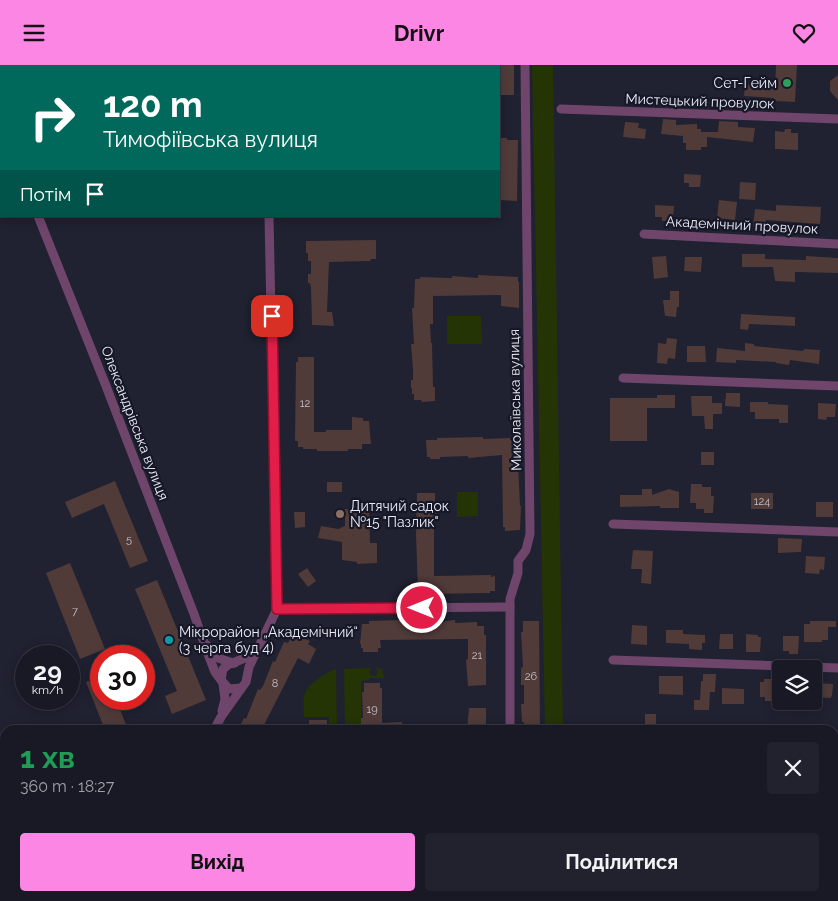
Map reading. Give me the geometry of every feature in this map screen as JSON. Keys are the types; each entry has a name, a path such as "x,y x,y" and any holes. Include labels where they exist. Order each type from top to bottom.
{"street":[{"name":"Миколаївська вулиця","path":"510,725 510,599 518,573 518,561 526,550 530,534 525,65"},
{"name":"Мистецький провулок","path":"561,109 838,119"},
{"name":"Олександрівська вулиця","path":"38,217 113,404 203,642 215,672 222,682"},
{"path":"216,725 225,699 222,682 223,669 254,652 277,609 270,217"},
{"name":"Академічний провулок","path":"644,234 838,244"},
{"path":"623,378 838,386"},
{"path":"613,524 838,532"},
{"path":"277,609 510,607"},
{"path":"220,717 246,682 262,638"},
{"path":"203,642 218,658 240,665 247,675"},
{"path":"613,660 838,668"},
{"path":"222,682 229,689 240,688"}],"green space":[{"path":"532,65 553,65 563,725 545,725"},
{"path":"447,316 481,316 482,344 447,344"},
{"path":"457,492 478,492 478,516 457,517"},
{"path":"376,667 382,669 384,678 370,678 369,680 361,681 361,725 345,725 344,669 371,668 369,672 372,676 376,676 378,672"},
{"path":"336,669 337,725 329,725 329,717 304,717 305,693 314,682"}],"building":[{"path":"500,65 514,65 514,95 500,95"},
{"path":"776,65 797,65 795,102 774,101 774,98 744,96 745,84 775,86"},
{"path":"838,75 838,100 830,91 830,81"},
{"path":"663,119 676,120 676,125 697,124 697,129 701,129 701,132 718,132 719,121 738,122 738,127 755,128 753,142 707,137 707,147 701,147 701,150 686,150 683,136 661,134"},
{"path":"625,122 639,123 638,128 646,129 645,139 623,137"},
{"path":"785,129 791,129 791,133 798,133 798,150 775,149 775,131 784,132"},
{"path":"500,138 518,140 517,201 500,200"},
{"path":"684,174 701,175 700,187 689,187 689,183 684,183"},
{"path":"740,182 756,183 755,200 739,199"},
{"path":"719,200 737,202 735,220 717,218"},
{"path":"655,205 674,206 673,221 662,221 662,217 655,217"},
{"path":"776,205 821,207 820,224 766,220 766,227 753,226 755,209 776,211"},
{"path":"376,240 376,259 371,259 370,261 329,262 327,312 332,312 334,326 312,325 311,288 310,283 308,283 308,274 311,274 311,261 308,261 308,253 306,253 306,241"},
{"path":"742,254 765,254 765,259 806,260 806,256 838,258 838,273 795,272 795,282 775,281 773,267 742,267"},
{"path":"666,256 668,277 654,279 652,257"},
{"path":"685,257 702,257 701,272 684,271"},
{"path":"478,275 518,277 519,308 501,306 501,295 433,296 433,324 430,324 435,401 422,402 421,400 414,400 411,388 413,370 411,344 414,344 412,308 414,308 415,279 420,279 420,277 452,278 452,276 478,278"},
{"path":"670,291 679,291 679,307 677,307 676,317 665,316 663,300 670,300"},
{"path":"741,314 795,317 795,326 749,324 748,330 740,329"},
{"path":"667,338 677,339 675,359 668,358 667,364 657,363 658,343 666,344"},
{"path":"745,343 754,344 754,346 803,351 804,349 820,350 819,364 790,360 789,365 776,362 736,360 736,363 716,362 717,348 745,351"},
{"path":"687,346 705,346 706,362 687,362"},
{"path":"298,357 314,357 314,432 352,430 352,417 363,418 363,421 369,421 371,444 362,444 362,449 348,449 348,451 317,451 317,449 298,447 298,441 295,441 296,362 298,362"},
{"path":"726,393 740,393 740,407 725,406"},
{"path":"657,395 675,395 675,408 647,408 647,441 610,441 610,398 657,398"},
{"path":"691,396 712,396 712,403 722,403 722,414 713,414 713,429 705,429 704,416 692,416"},
{"path":"750,402 788,405 788,423 779,423 779,419 755,419 755,412 750,412"},
{"path":"818,403 836,404 835,417 827,417 826,420 818,419"},
{"path":"483,437 483,439 510,438 510,440 517,440 521,506 520,530 505,531 505,527 503,527 502,455 468,458 468,456 440,457 440,459 430,459 430,457 427,457 426,440"},
{"path":"701,452 714,452 714,465 701,465"},
{"path":"115,481 148,561 130,568 104,504 72,518 65,502"},
{"path":"327,482 342,482 342,492 327,492"},
{"path":"691,484 702,484 702,487 711,487 711,496 714,496 713,513 704,513 704,509 696,509 696,503 690,503"},
{"path":"642,489 652,489 652,495 669,489 679,492 679,508 660,508 660,506 620,507 620,495 642,495"},
{"path":"417,493 435,493 435,502 438,502 436,520 434,519 434,576 491,575 491,577 495,576 495,591 490,591 490,593 425,594 425,591 418,591"},
{"path":"751,493 773,493 773,509 751,509"},
{"path":"816,502 833,502 833,517 816,517"},
{"path":"345,509 361,511 361,509 369,509 370,543 377,543 377,563 357,564 357,562 342,560 342,542 318,538 321,526 338,529 345,526"},
{"path":"294,512 305,512 305,527 295,528"},
{"path":"778,538 802,539 801,552 778,553"},
{"path":"633,550 653,551 651,584 641,583 642,569 631,569"},
{"path":"806,556 825,557 824,570 820,569 819,574 805,573"},
{"path":"70,563 103,645 90,645 90,655 80,659 80,645 74,645 46,573"},
{"path":"307,568 316,581 308,587 298,574"},
{"name":"Мікрорайон „Академічний“ (3 черга буд 4)","path":"157,580 206,700 172,714 165,696 177,691 135,589"},
{"path":"401,620 401,623 428,621 428,623 455,620 455,623 477,622 477,626 484,626 484,635 486,635 486,685 468,686 466,660 468,659 468,639 380,640 381,648 378,648 378,652 363,652 360,644 362,624 369,624 369,621"},
{"path":"523,621 539,621 540,725 524,725 524,722 522,722 521,704 524,704 524,685 521,685 521,668 523,667 521,632 523,632"},
{"path":"810,621 836,621 836,627 828,627 828,640 804,642 804,624 810,624"},
{"path":"632,625 647,626 647,645 631,644"},
{"path":"666,630 683,630 683,634 705,635 705,643 702,643 702,650 689,649 689,644 666,643"},
{"path":"720,634 733,634 733,649 719,649"},
{"path":"746,634 761,637 760,652 746,652"},
{"path":"783,636 799,636 798,654 789,654 789,651 783,651"},
{"path":"291,637 310,641 308,644 316,649 309,664 298,658 264,725 240,725 244,718 246,719 258,689 260,690 263,686 273,661 275,662 284,642 288,643"},
{"path":"703,674 716,674 715,692 710,692 709,710 694,710 694,700 700,700"},
{"path":"659,676 683,676 683,695 659,694"},
{"path":"764,679 771,679 771,701 765,701 765,697 760,697 760,682 764,682"},
{"path":"90,681 90,692 86,682"},
{"path":"364,683 380,683 380,688 382,688 382,723 402,722 402,725 361,725 361,718 363,718 362,692 364,692"},
{"path":"822,683 833,684 832,696 830,698 822,698"},
{"path":"722,688 744,689 744,704 722,704"},
{"path":"469,708 486,708 486,725 467,725"},
{"path":"97,710 120,710 126,725 103,725"},
{"path":"645,714 656,714 656,725 645,725"},
{"path":"309,720 327,720 327,725 309,725"}],"place":[{"name":"Сет-Гейм","path":"787,83"},
{"name":"Дитячий садок №15 \"Пазлик\"","path":"340,514"},
{"name":"Мікрорайон „Академічний“ (3 черга буд 4)","path":"169,640"}],"route":[{"path":"272,316 277,609 422,608"}]}
